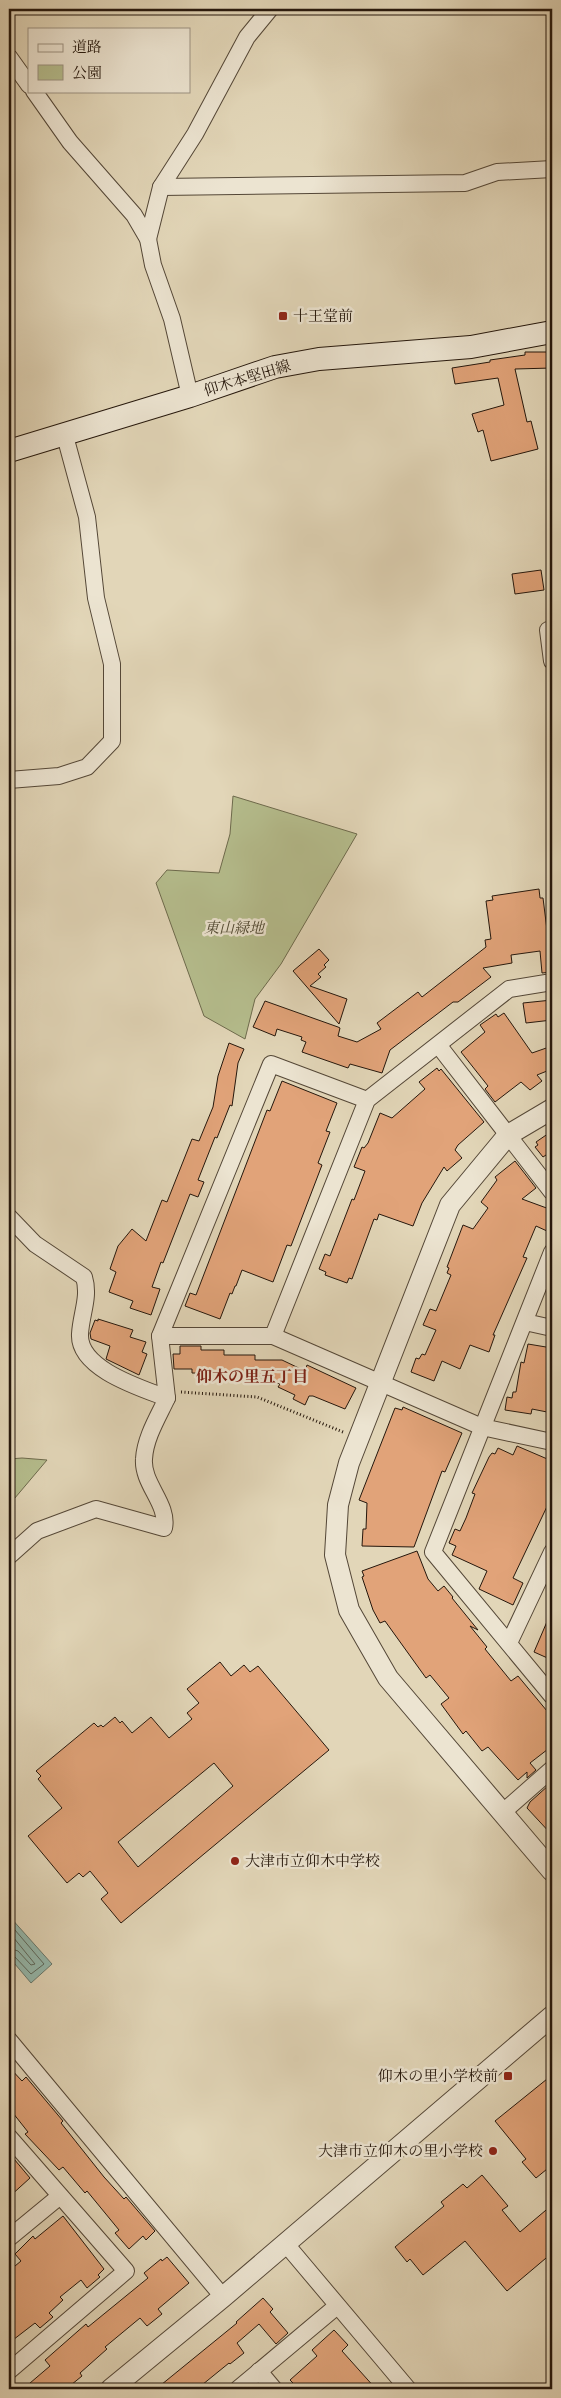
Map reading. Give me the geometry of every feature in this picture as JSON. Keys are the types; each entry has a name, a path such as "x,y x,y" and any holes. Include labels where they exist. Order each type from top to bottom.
{"main road":[{"name":"仰木本堅田線","path":"9,452 65,436 275,367 319,359 471,346 548,334"}],"street":[{"path":"148,240 161,187 195,134 247,37 270,9"},
{"path":"9,57 28,84"},
{"path":"35,92 70,142 134,215 148,240 153,265 172,319 190,396"},
{"path":"161,187 465,183 497,172 552,168"},
{"path":"9,780 59,776 87,768 112,741 112,664 96,598 87,517 65,436"},
{"path":"552,630 548,630 552,661"},
{"path":"273,1336 368,1100 509,989 552,982"},
{"path":"439,1046 552,1192"},
{"path":"9,1556 37,1531 96,1508 164,1528 166,1518 147,1477 143,1460 150,1434 167,1394 160,1336 271,1064 368,1100"},
{"path":"552,1110 508,1135 472,1176 450,1205 357,1438 338,1505 335,1555 349,1610 388,1678 552,1870"},
{"path":"9,1217 35,1244 84,1277 87,1295 80,1343 97,1367 167,1394"},
{"path":"552,1252 433,1552 552,1696"},
{"path":"525,1322 552,1328"},
{"path":"160,1336 273,1336 482,1427 552,1442"},
{"path":"509,1643 552,1552"},
{"path":"503,1812 552,1769"},
{"path":"111,2389 223,2297 552,2016"},
{"path":"9,2040 223,2297"},
{"path":"9,2137 126,2270 9,2371"},
{"path":"9,2238 60,2196"},
{"path":"285,2243 408,2389"},
{"path":"238,2389 337,2306"},
{"path":"259,2371 274,2389"}],"path":[{"path":"167,1394 257,1397 357,1438"}],"green space":[{"name":"東山緑地","path":"233,796 357,834 281,964 255,999 245,1039 204,1016 156,883 167,870 219,873 230,834"},
{"path":"9,1459 47,1460 9,1505"}],"water":[{"path":"10,1917 52,1964 31,1983 9,1957"}],"building":[{"path":"525,352 552,352 552,368 515,369 527,422 531,421 538,449 491,461 483,430 478,432 472,414 504,405 498,378 455,384 452,368 525,355"},
{"path":"541,570 544,590 515,594 512,574"},
{"path":"539,889 540,898 543,898 547,930 552,929 552,972 542,973 540,951 511,955 512,963 483,968 491,977 458,1002 453,1002 390,1050 382,1073 350,1064 348,1068 302,1052 306,1042 301,1040 302,1037 277,1029 275,1036 253,1027 265,1001 338,1027 340,1028 338,1036 357,1042 381,1029 377,1023 418,992 422,997 486,947 485,940 491,939 486,901 493,900 492,896"},
{"path":"319,949 329,960 324,965 326,967 318,974 321,977 310,986 347,999 339,1024 293,971"},
{"path":"552,1000 552,1020 526,1023 523,1003"},
{"path":"504,1013 532,1053 552,1046 552,1069 537,1075 542,1081 530,1090 521,1082 495,1102 485,1089 488,1086 461,1052 485,1032 480,1025 496,1014 498,1017"},
{"path":"229,1043 244,1049 238,1063 232,1106 230,1105 217,1138 215,1137 198,1180 204,1182 198,1197 190,1194 163,1263 161,1262 152,1287 160,1289 151,1315 130,1308 133,1301 109,1292 116,1272 110,1269 118,1246 132,1229 146,1241 162,1200 167,1202 192,1139 199,1141 213,1107 218,1076"},
{"path":"437,1068 439,1071 441,1069 484,1122 458,1145 455,1150 462,1158 447,1171 444,1167 422,1203 413,1226 379,1214 377,1220 374,1219 352,1279 349,1278 347,1283 325,1275 326,1272 319,1269 325,1254 330,1256 352,1199 354,1200 365,1171 354,1167 362,1147 364,1148 368,1143 380,1113 392,1118 425,1089 419,1082"},
{"path":"282,1081 337,1103 326,1131 330,1132 318,1163 322,1165 291,1246 287,1245 273,1282 242,1270 232,1294 230,1293 220,1319 185,1306 190,1293 196,1295 267,1110 270,1111"},
{"path":"552,1131 552,1163 546,1155 543,1157 535,1147 538,1145 536,1142"},
{"path":"515,1161 536,1188 522,1199 552,1210 552,1218 547,1231 536,1226 523,1257 527,1258 493,1335 495,1335 489,1352 470,1345 460,1369 442,1361 434,1381 411,1372 416,1358 419,1359 422,1354 425,1355 436,1330 423,1325 430,1309 436,1311 451,1275 447,1273 449,1268 447,1267 463,1225 473,1229 488,1208 481,1202 497,1180 495,1177"},
{"path":"98,1319 133,1330 130,1337 146,1342 142,1352 147,1354 139,1375 106,1359 110,1346 91,1339 90,1333 95,1320 98,1321"},
{"path":"528,1344 552,1348 552,1413 532,1409 531,1414 505,1410 507,1397 512,1398 513,1392 516,1392 521,1362 524,1363"},
{"path":"180,1346 201,1346 201,1350 224,1350 224,1355 255,1355 255,1360 282,1360 305,1371 307,1365 356,1388 345,1409 313,1396 309,1396 305,1405 293,1399 295,1395 278,1387 280,1384 260,1376 192,1373 192,1369 174,1369 173,1354 180,1354"},
{"path":"403,1407 462,1433 445,1472 442,1471 414,1547 362,1546 363,1529 366,1529 367,1503 359,1500 395,1408 402,1410"},
{"path":"517,1446 552,1461 552,1496 513,1578 523,1583 513,1605 479,1589 487,1571 452,1555 456,1546 449,1543 455,1529 460,1531 475,1494 472,1493 489,1457 492,1453 495,1454 498,1448 513,1455"},
{"path":"417,1551 428,1579 438,1591 444,1586 478,1630 470,1626 487,1647 485,1649 511,1681 518,1676 552,1717 552,1746 530,1763 536,1770 527,1778 527,1772 518,1780 488,1747 482,1751 466,1731 463,1734 441,1704 449,1698 430,1675 426,1678 385,1621 380,1623 373,1610 362,1577 364,1576 362,1571"},
{"path":"552,1610 552,1660 534,1652"},
{"path":"220,1662 231,1676 244,1665 250,1672 258,1666 329,1750 121,1923 101,1899 108,1893 90,1871 83,1877 79,1873 67,1883 28,1836 62,1808 38,1779 41,1776 36,1771 94,1723 98,1727 101,1725 103,1727 115,1717 120,1723 122,1721 132,1733 151,1717 169,1738 192,1719 187,1713 199,1703 187,1689","holes":["214,1763 233,1786 138,1867 118,1842"]},
{"path":"549,1785 552,1788 552,1835 527,1808 530,1802"},
{"path":"9,2067 22,2081 26,2077 63,2121 61,2123 104,2177 124,2199 126,2197 155,2231 146,2240 143,2236 129,2249 115,2233 119,2230 87,2191 85,2193 63,2167 59,2170 25,2134 28,2132 9,2108"},
{"path":"552,2075 552,2165 536,2178 522,2162 526,2159 495,2121"},
{"path":"9,2153 30,2178 9,2197"},
{"path":"482,2175 508,2206 502,2210 520,2232 552,2205 552,2253 507,2291 465,2241 423,2275 410,2259 407,2262 395,2247 444,2206 441,2202 463,2184 467,2188"},
{"path":"63,2216 104,2269 98,2275 100,2277 87,2288 81,2280 60,2297 63,2300 49,2313 53,2317 40,2328 35,2323 9,2343 9,2271 21,2261 15,2254 33,2236 35,2239"},
{"path":"167,2257 189,2283 158,2309 162,2314 147,2326 140,2318 105,2347 107,2349 80,2373 82,2376 66,2389 23,2389 50,2366 45,2360 86,2324 88,2327 148,2278 144,2273 161,2259 162,2261"},
{"path":"263,2298 273,2309 270,2312 288,2333 276,2344 259,2324 237,2343 244,2353 197,2389 156,2389 237,2323"},
{"path":"334,2330 348,2345 342,2351 376,2389 299,2389 290,2380 317,2356 312,2350"}],"place":[{"name":"十王堂前","path":"283,316"},
{"name":"大津市立仰木中学校","path":"235,1861"},
{"name":"仰木の里小学校前","path":"508,2076"},
{"name":"大津市立仰木の里小学校","path":"493,2151"}],"district":[{"name":"仰木の里五丁目","path":"252,1376"}]}
